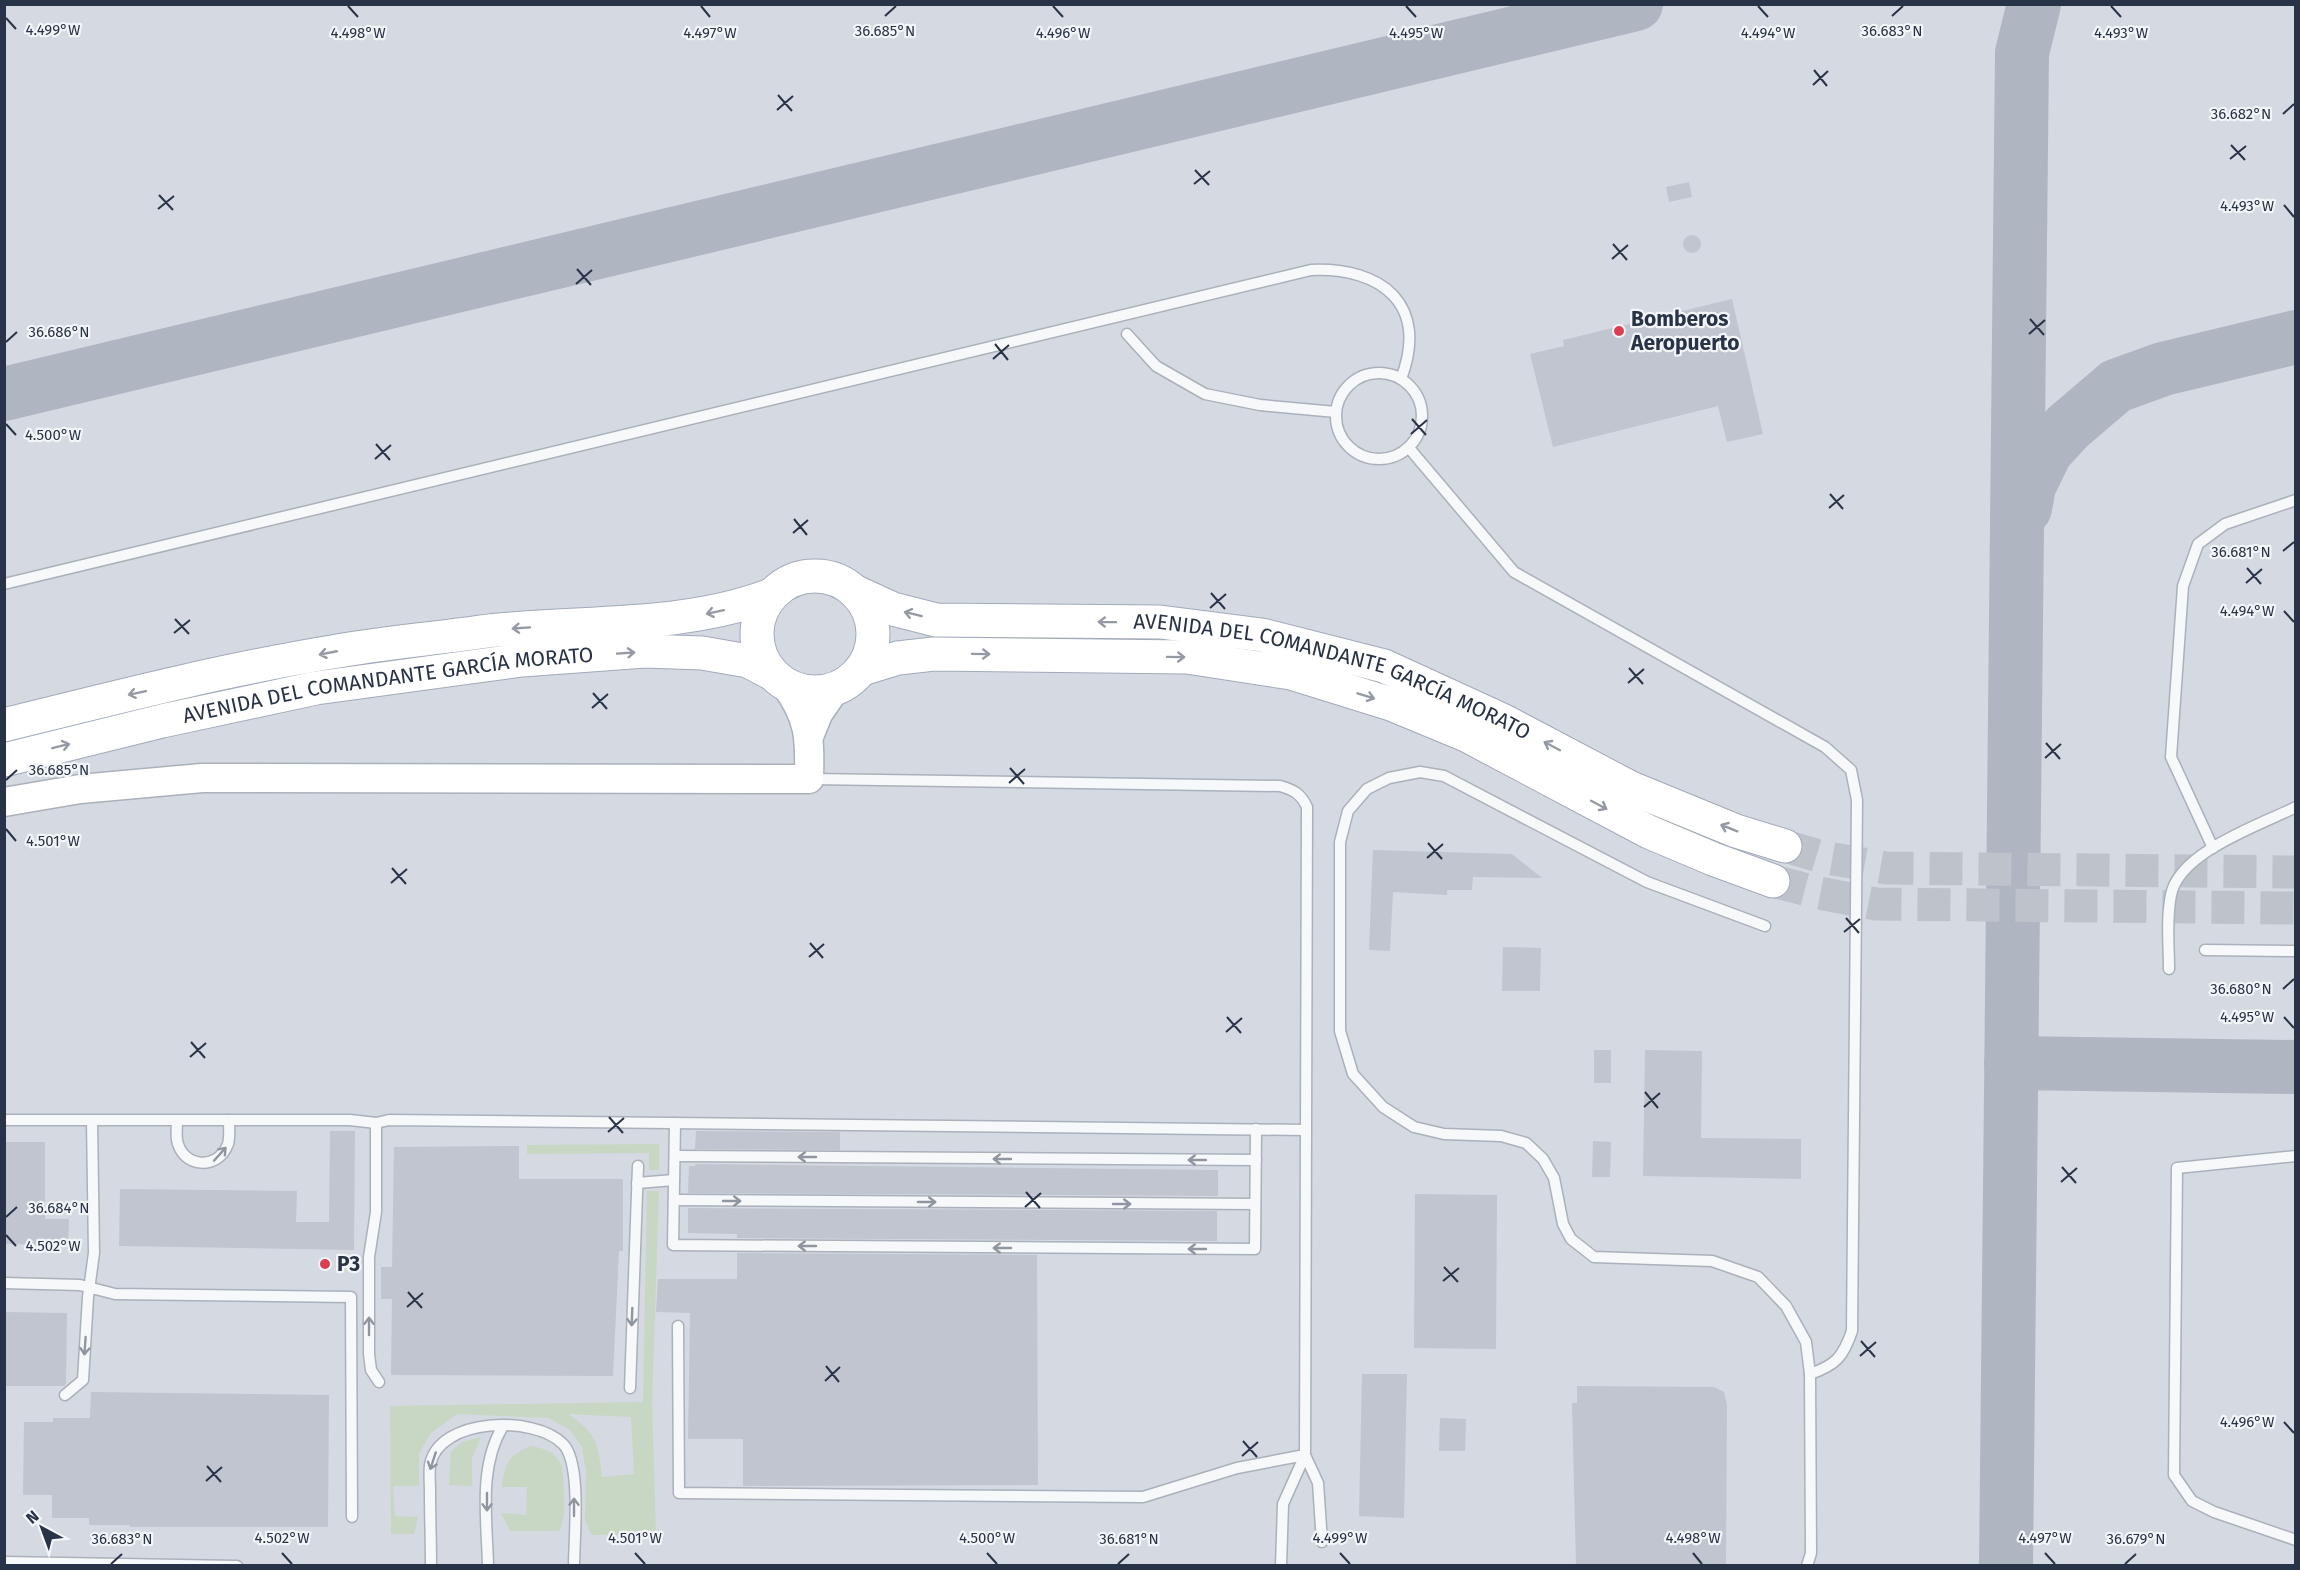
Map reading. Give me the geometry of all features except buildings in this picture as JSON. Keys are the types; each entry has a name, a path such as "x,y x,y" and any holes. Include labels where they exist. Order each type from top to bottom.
{"main road":[{"path":"814,575 842,581 858,593 867,606 873,622 874,639 870,655 850,681 835,689 818,692 800,691 778,678 762,659 757,634 762,609 771,595 786,582 814,575"},
{"name":"AVENIDA DEL COMANDANTE GARCÍA MORATO","path":"858,593 893,609 936,620 1160,622 1262,635 1384,666 1504,721 1631,788 1736,831 1785,846"},
{"name":"AVENIDA DEL COMANDANTE GARCÍA MORATO","path":"4,725 127,695 332,652 510,628 700,615 743,605 771,595"},
{"name":"AVENIDA DEL COMANDANTE GARCÍA MORATO","path":"4,760 162,721 316,688 522,660 645,651 702,653 748,661 778,678"},
{"name":"AVENIDA DEL COMANDANTE GARCÍA MORATO","path":"861,669 898,658 934,654 1187,657 1291,673 1391,704 1466,735 1649,832 1713,859 1773,880"}],"street":[{"path":"778,678 799,703 810,734"},
{"path":"4,802 80,789 202,778 809,779 810,734 818,714 835,689"}],"lane":[{"path":"4,584 1311,270 1335,269 1364,274 1385,286 1396,299 1401,306 1409,334 1409,357 1401,379"},
{"path":"1127,334 1156,366 1205,394 1260,405 1336,412"},
{"path":"1380,374 1401,379 1411,387 1422,411 1422,425 1408,448 1396,456 1381,459 1360,454 1343,440 1337,426 1336,412 1340,398 1348,387 1360,378 1380,374"},
{"path":"1408,448 1514,572 1825,747 1851,770 1857,800 1852,1331 1844,1353 1827,1368 1810,1374"},
{"path":"2213,848 2171,757 2184,586 2198,544 2225,524 2295,500"},
{"path":"1765,926 1647,882 1444,776 1420,772 1389,778 1367,789 1348,811 1340,842 1340,1031 1353,1074 1383,1107 1414,1127 1444,1134 1501,1136 1526,1143 1543,1159 1554,1178 1563,1224 1571,1239 1594,1257 1712,1261 1758,1277 1786,1306 1806,1342 1810,1374 1811,1552 1807,1566"},
{"path":"809,779 1280,786 1293,790 1303,798 1307,807 1305,1455 1318,1484 1322,1542"},
{"path":"2169,969 2171,893 2197,856 2295,807"},
{"path":"2205,950 2295,951"},
{"path":"4,1120 350,1120 376,1123 401,1120 1305,1130"},
{"path":"177,1121 177,1142 185,1156 197,1164 209,1164 222,1155 229,1143 229,1120"},
{"path":"64,1395 83,1380 94,1253 92,1121"},
{"path":"376,1123 376,1212 369,1257 369,1354 371,1370 379,1382"},
{"path":"675,1123 673,1245 1255,1250 1256,1129"},
{"path":"675,1156 1256,1161"},
{"path":"2295,1156 2177,1168 2174,1475 2192,1501 2214,1512 2295,1540"},
{"path":"630,1388 638,1166"},
{"path":"637,1183 674,1180"},
{"path":"674,1200 1256,1204"},
{"path":"4,1283 90,1287 115,1294 351,1297 352,1516"},
{"path":"678,1326 679,1493 1143,1497 1237,1468 1305,1455"},
{"path":"488,1566 487,1465 492,1444 503,1426"},
{"path":"431,1566 430,1464 441,1443 466,1428 503,1426 537,1428 564,1445 574,1468 573,1566"},
{"path":"1281,1566 1282,1504 1305,1455"},
{"path":"4,1562 237,1566"}],"shaded area":[{"path":"5,5 2295,5 2295,1565 5,1566"}],"green space":[{"path":"659,1144 659,1170 649,1170 649,1153 527,1154 527,1145"},
{"path":"647,1191 659,1191 652,1402 656,1534 592,1535 585,1521 586,1472 582,1447 571,1431 549,1418 457,1414 431,1433 419,1454 419,1486 393,1486 395,1516 418,1517 414,1534 391,1534 390,1406 643,1402","holes":["568,1414 631,1417 634,1474 602,1477 594,1440 585,1427"]},
{"path":"481,1437 472,1458 472,1486 449,1485 451,1452 462,1442"},
{"path":"532,1446 550,1452 560,1462 564,1484 564,1509 559,1531 510,1531 501,1513 526,1515 527,1487 502,1487 504,1472 509,1461 513,1456"}],"taxiway":[{"path":"4,394 1636,4"},
{"path":"2006,1566 2022,53 2034,4"},
{"path":"2025,508 2029,486 2046,451 2068,427 2116,386 2163,369 2296,337"},
{"path":"2011,1063 2296,1067"}],"tunnel":[{"path":"1785,846 1822,857 1886,868 2296,872"},
{"path":"1773,881 1876,904 2296,908"}],"place":[{"name":"Bomberos Aeropuerto","path":"1619,331"},
{"name":"P3","path":"325,1264"}]}
